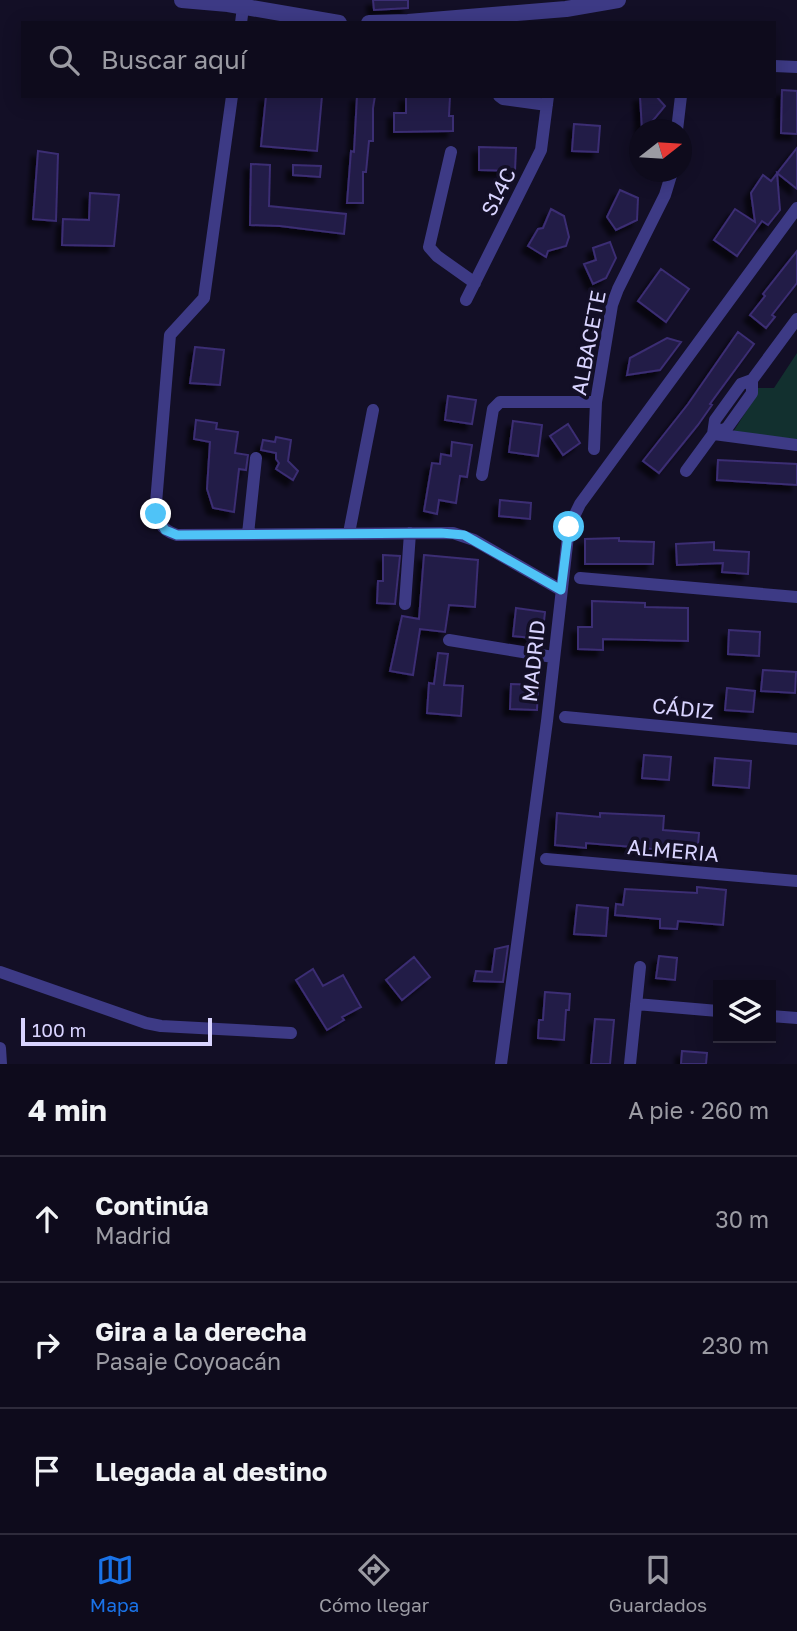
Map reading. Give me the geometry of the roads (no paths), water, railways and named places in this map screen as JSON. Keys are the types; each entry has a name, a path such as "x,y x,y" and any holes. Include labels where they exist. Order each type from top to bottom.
{"street":[{"path":"182,0 324,21"},
{"path":"437,21 553,17 589,3 618,0"},
{"path":"776,66 797,67"},
{"path":"232,98 204,298 170,335 156,514 165,530 177,535 464,535 561,590"},
{"path":"502,98 547,101"},
{"path":"678,119 681,98"},
{"name":"S14C","path":"466,300 541,150 547,101"},
{"path":"451,152 429,247 437,256 475,283"},
{"name":"ALBACETE","path":"594,449 596,402 612,306 669,182"},
{"name":"MADRID","path":"501,1064 566,540 573,516 797,208"},
{"path":"686,471 713,434 727,428 752,394 752,380 797,319"},
{"path":"482,475 496,404 596,402"},
{"path":"349,533 373,410"},
{"path":"713,434 727,438 797,445"},
{"path":"248,534 256,458"},
{"path":"405,604 410,533"},
{"path":"580,578 797,597"},
{"path":"449,640 553,657"},
{"name":"CÁDIZ","path":"565,717 797,739"},
{"name":"ALMERIA","path":"546,859 797,881"},
{"path":"630,1064 640,967"},
{"path":"0,972 146,1023 291,1033"},
{"path":"636,1003 713,1011"},
{"path":"776,1016 797,1018"},
{"path":"0,1048 1,1064"}]}
